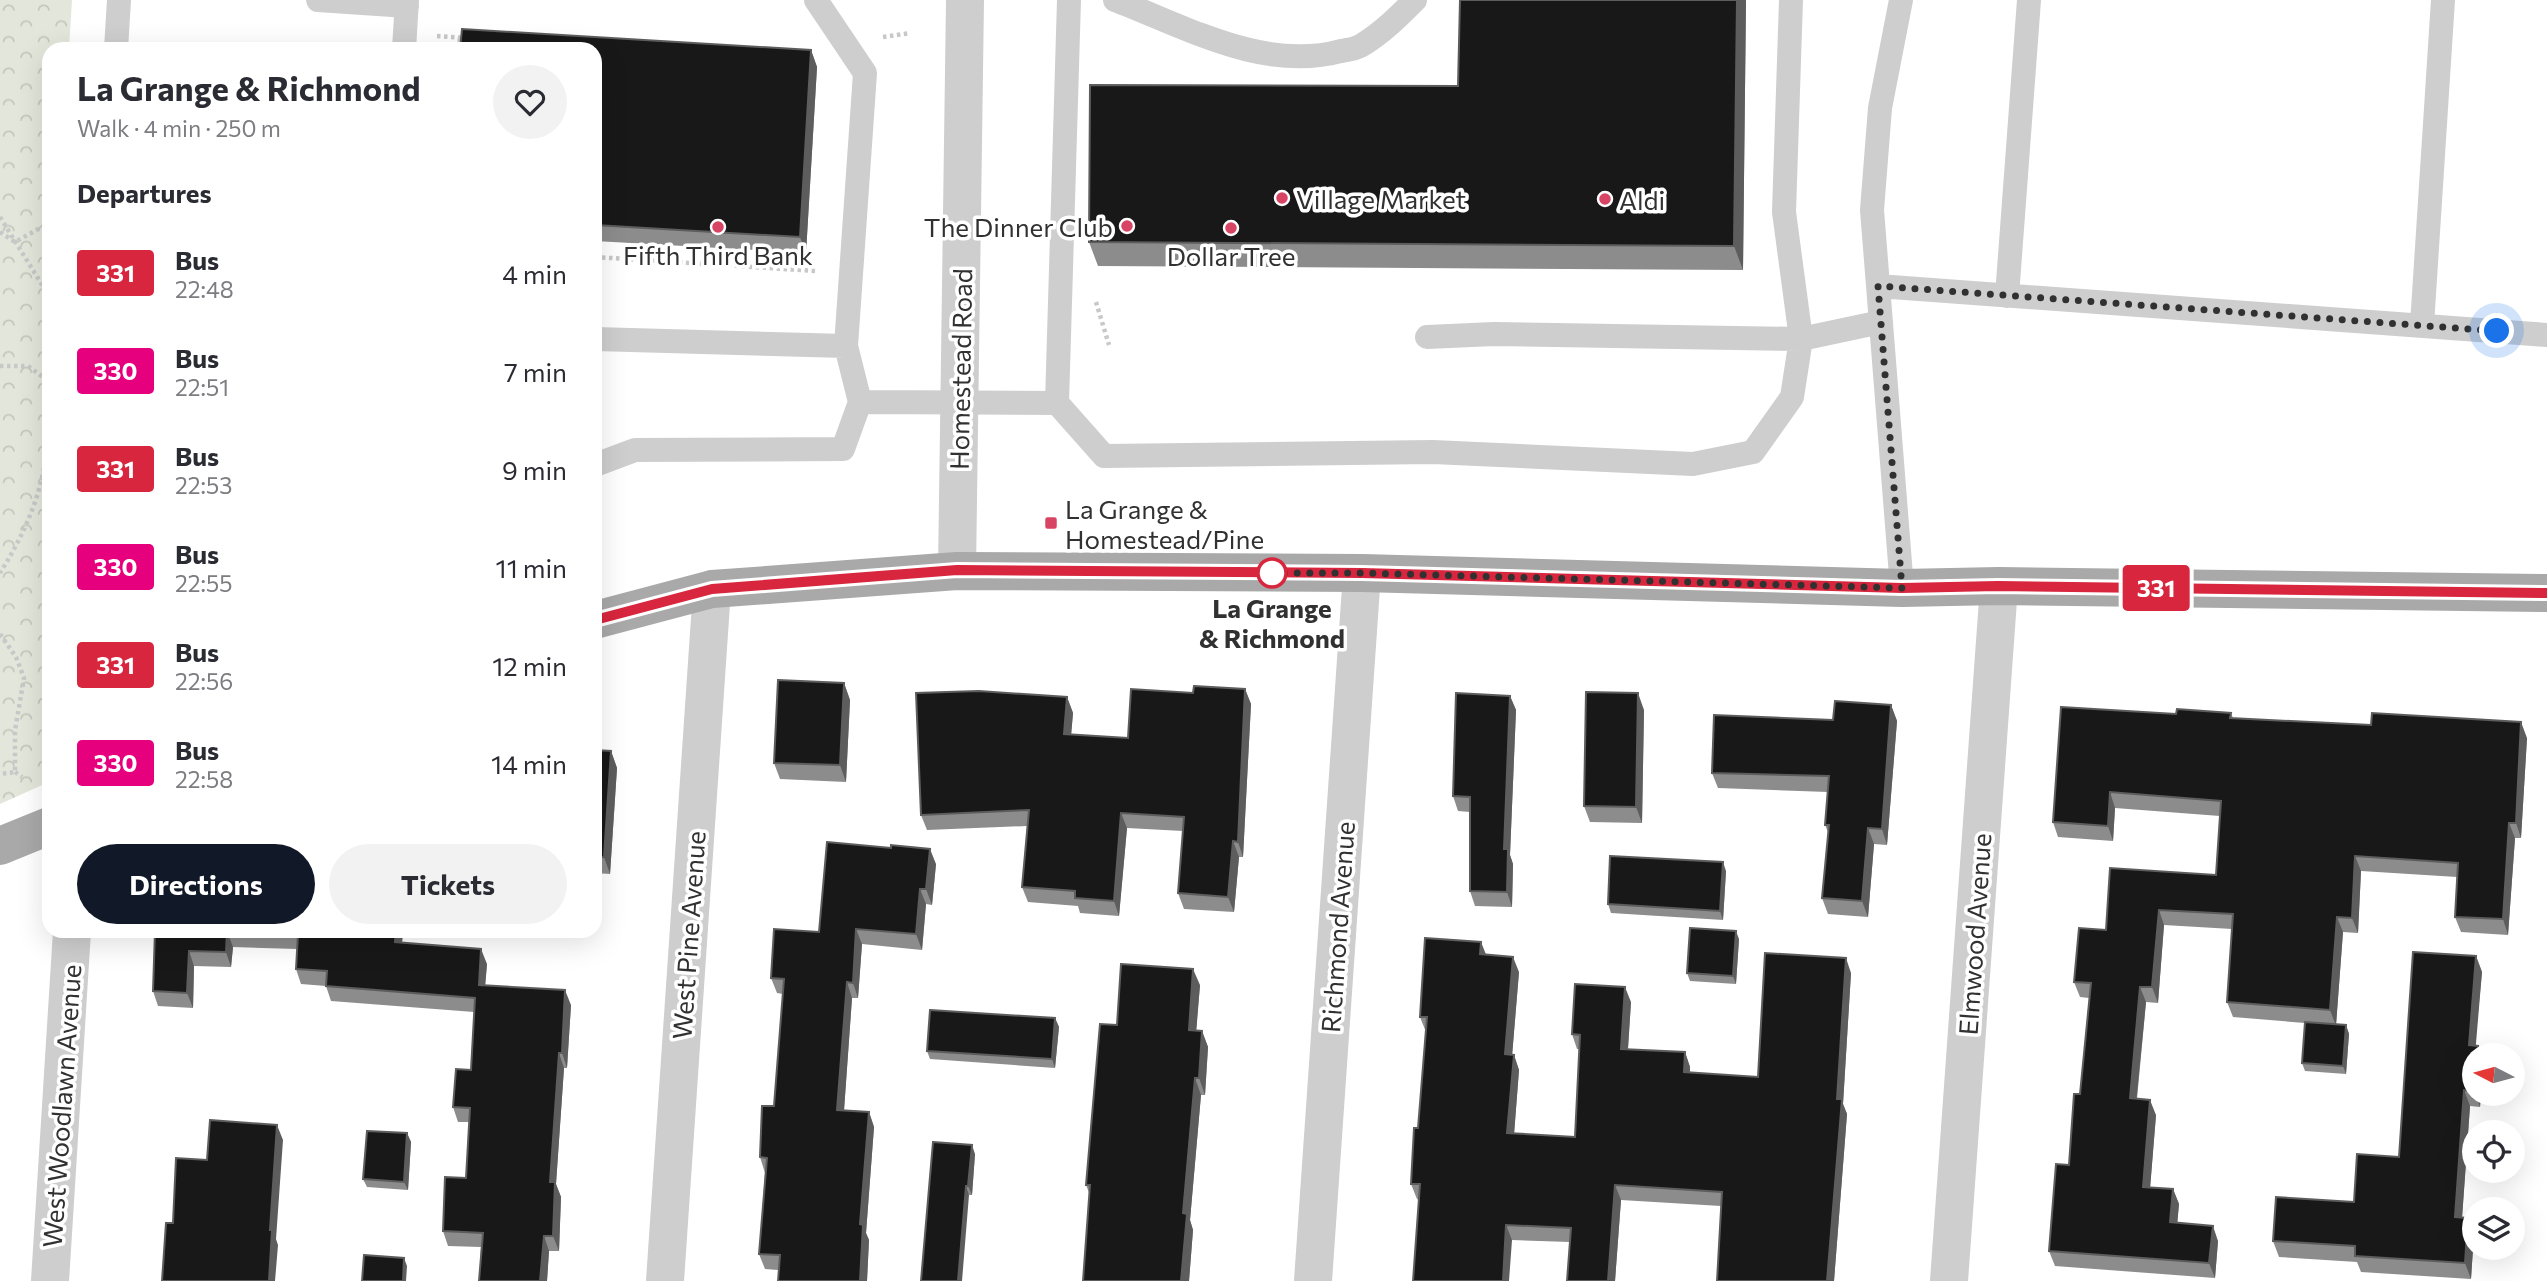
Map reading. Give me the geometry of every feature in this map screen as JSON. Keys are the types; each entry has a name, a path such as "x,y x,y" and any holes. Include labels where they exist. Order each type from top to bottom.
{"main road":[{"path":"602,618 694,593 957,570 1362,573 1902,588 1998,586 2547,593"},
{"path":"0,846 42,829"}],"street":[{"name":"Homestead Road","path":"957,570 965,0"},
{"name":"Richmond Avenue","path":"1313,1281 1362,573"},
{"name":"Elmwood Avenue","path":"1949,1281 1998,586"},
{"name":"West Pine Avenue","path":"665,1281 694,593"},
{"name":"West Woodlawn Avenue","path":"50,1281 72,938"}],"lane":[{"path":"116,42 119,0"},
{"path":"318,0 407,3 404,42"},
{"path":"602,462 635,450 843,449 860,402 846,346 865,73 816,0"},
{"path":"1069,0 1057,403 1104,456 1433,452 1693,464 1753,452 1792,397 1801,339 1784,212 1791,0"},
{"path":"1115,0 1249,52 1282,57 1323,56 1360,47 1387,27 1415,0"},
{"path":"1901,0 1880,107 1872,210 1902,588"},
{"path":"2007,296 2029,0"},
{"path":"2422,325 2443,0"},
{"path":"1878,286 2547,335"},
{"path":"1427,337 1494,334 1801,339 1881,322"},
{"path":"602,339 846,346"},
{"path":"860,402 1057,403"}],"path":[{"path":"435,36 474,38"},
{"path":"460,37 460,42"},
{"path":"0,217 42,285"},
{"path":"15,242 42,227"},
{"path":"0,232 15,242"},
{"path":"602,257 816,271 815,284"},
{"path":"0,366 28,366 42,376"},
{"path":"0,573 27,525 38,496 42,474"},
{"path":"0,634 16,657 24,678 15,730 15,772"},
{"path":"1,775 15,772 22,777"}],"green space":[{"path":"0,0 72,0 69,42 42,42 42,785 0,804"}],"building":[{"path":"1460,0 1737,0 1734,246 1089,242 1090,85 1458,86"},
{"path":"462,29 811,50 800,237 602,225 602,42 461,42"},
{"path":"778,680 844,683 840,765 774,763"},
{"path":"1194,686 1245,689 1238,842 1233,841 1228,897 1178,893 1184,817 1121,813 1114,901 1075,898 1075,891 1022,887 1029,810 921,815 916,693 979,691 1067,697 1064,734 1128,738 1131,689 1193,693"},
{"path":"1586,692 1638,693 1636,807 1584,806"},
{"path":"1456,693 1510,696 1504,849 1508,849 1507,892 1470,891 1470,797 1453,796"},
{"path":"1835,701 1891,705 1882,829 1868,828 1862,901 1822,898 1829,825 1825,825 1829,776 1712,773 1714,715 1833,720"},
{"path":"2061,707 2176,714 2177,709 2231,713 2230,718 2371,725 2372,713 2521,722 2516,823 2509,823 2503,919 2455,917 2458,863 2355,856 2352,918 2337,917 2330,1010 2227,1002 2233,914 2159,910 2152,987 2140,987 2130,1098 2150,1100 2143,1187 2173,1189 2170,1222 2213,1226 2209,1263 2049,1251 2056,1164 2069,1165 2074,1094 2080,1094 2091,983 2074,982 2079,928 2106,930 2110,868 2216,875 2221,801 2110,792 2108,826 2053,822"},
{"path":"602,750 611,751 602,857"},
{"path":"827,842 930,849 926,889 920,889 916,934 856,929 853,983 847,982 837,1110 869,1112 860,1224 863,1225 860,1281 778,1281 780,1255 759,1254 767,1158 760,1157 762,1106 774,1106 784,979 771,978 774,929 819,932"},
{"path":"1610,856 1723,862 1720,911 1608,904"},
{"path":"1690,928 1736,931 1733,976 1687,973"},
{"path":"155,938 227,938 226,952 189,951 187,993 153,991"},
{"path":"298,938 395,938 395,942 481,949 479,985 565,990 550,1182 555,1182 553,1236 544,1236 540,1281 479,1281 483,1233 443,1231 445,1177 466,1178 470,1108 453,1107 456,1069 471,1070 475,998 326,986 327,971 296,969"},
{"path":"1425,938 1481,942 1480,954 1513,957 1505,1054 1514,1055 1507,1133 1575,1137 1580,1035 1572,1034 1575,984 1625,987 1621,1049 1685,1052 1684,1072 1758,1077 1765,953 1846,958 1837,1099 1842,1099 1827,1281 1717,1281 1722,1192 1615,1185 1608,1281 1567,1281 1571,1228 1506,1225 1503,1281 1413,1281 1420,1184 1411,1184 1414,1128 1418,1128 1427,1017 1420,1017"},
{"path":"2413,952 2476,956 2469,1043 2462,1043 2463,1106 2455,1217 2462,1218 2462,1260 2465,1260 2465,1263 2355,1256 2355,1246 2273,1241 2276,1197 2354,1202 2357,1154 2399,1157"},
{"path":"1121,964 1193,969 1189,1030 1202,1031 1183,1213 1187,1214 1181,1281 1083,1281 1090,1185 1086,1185 1100,1024 1117,1025"},
{"path":"930,1010 1055,1018 1052,1059 927,1051"},
{"path":"2305,1022 2346,1025 2343,1066 2302,1063"},
{"path":"210,1120 277,1125 269,1281 162,1281 166,1223 173,1223 176,1158 207,1160"},
{"path":"367,1131 407,1133 404,1182 363,1179"},
{"path":"933,1142 972,1145 958,1281 921,1281"},
{"path":"364,1255 404,1258 403,1281 362,1281"}],"bus line":[{"name":"331","path":"602,618 712,589 957,570 1362,573 1902,588 1998,586 2547,593"}],"place":[{"name":"Village Market","path":"1282,198"},
{"name":"Aldi","path":"1605,199"},
{"name":"The Dinner Club","path":"1127,226"},
{"name":"Fifth Third Bank","path":"718,227"},
{"name":"Dollar Tree","path":"1231,228"},
{"name":"La Grange & Homestead/Pine","path":"1051,523"},
{"name":"La Grange & Richmond","path":"1272,573"}],"route":[{"path":"1272,573 1362,573 1902,588 1878,286 2497,331"}]}
